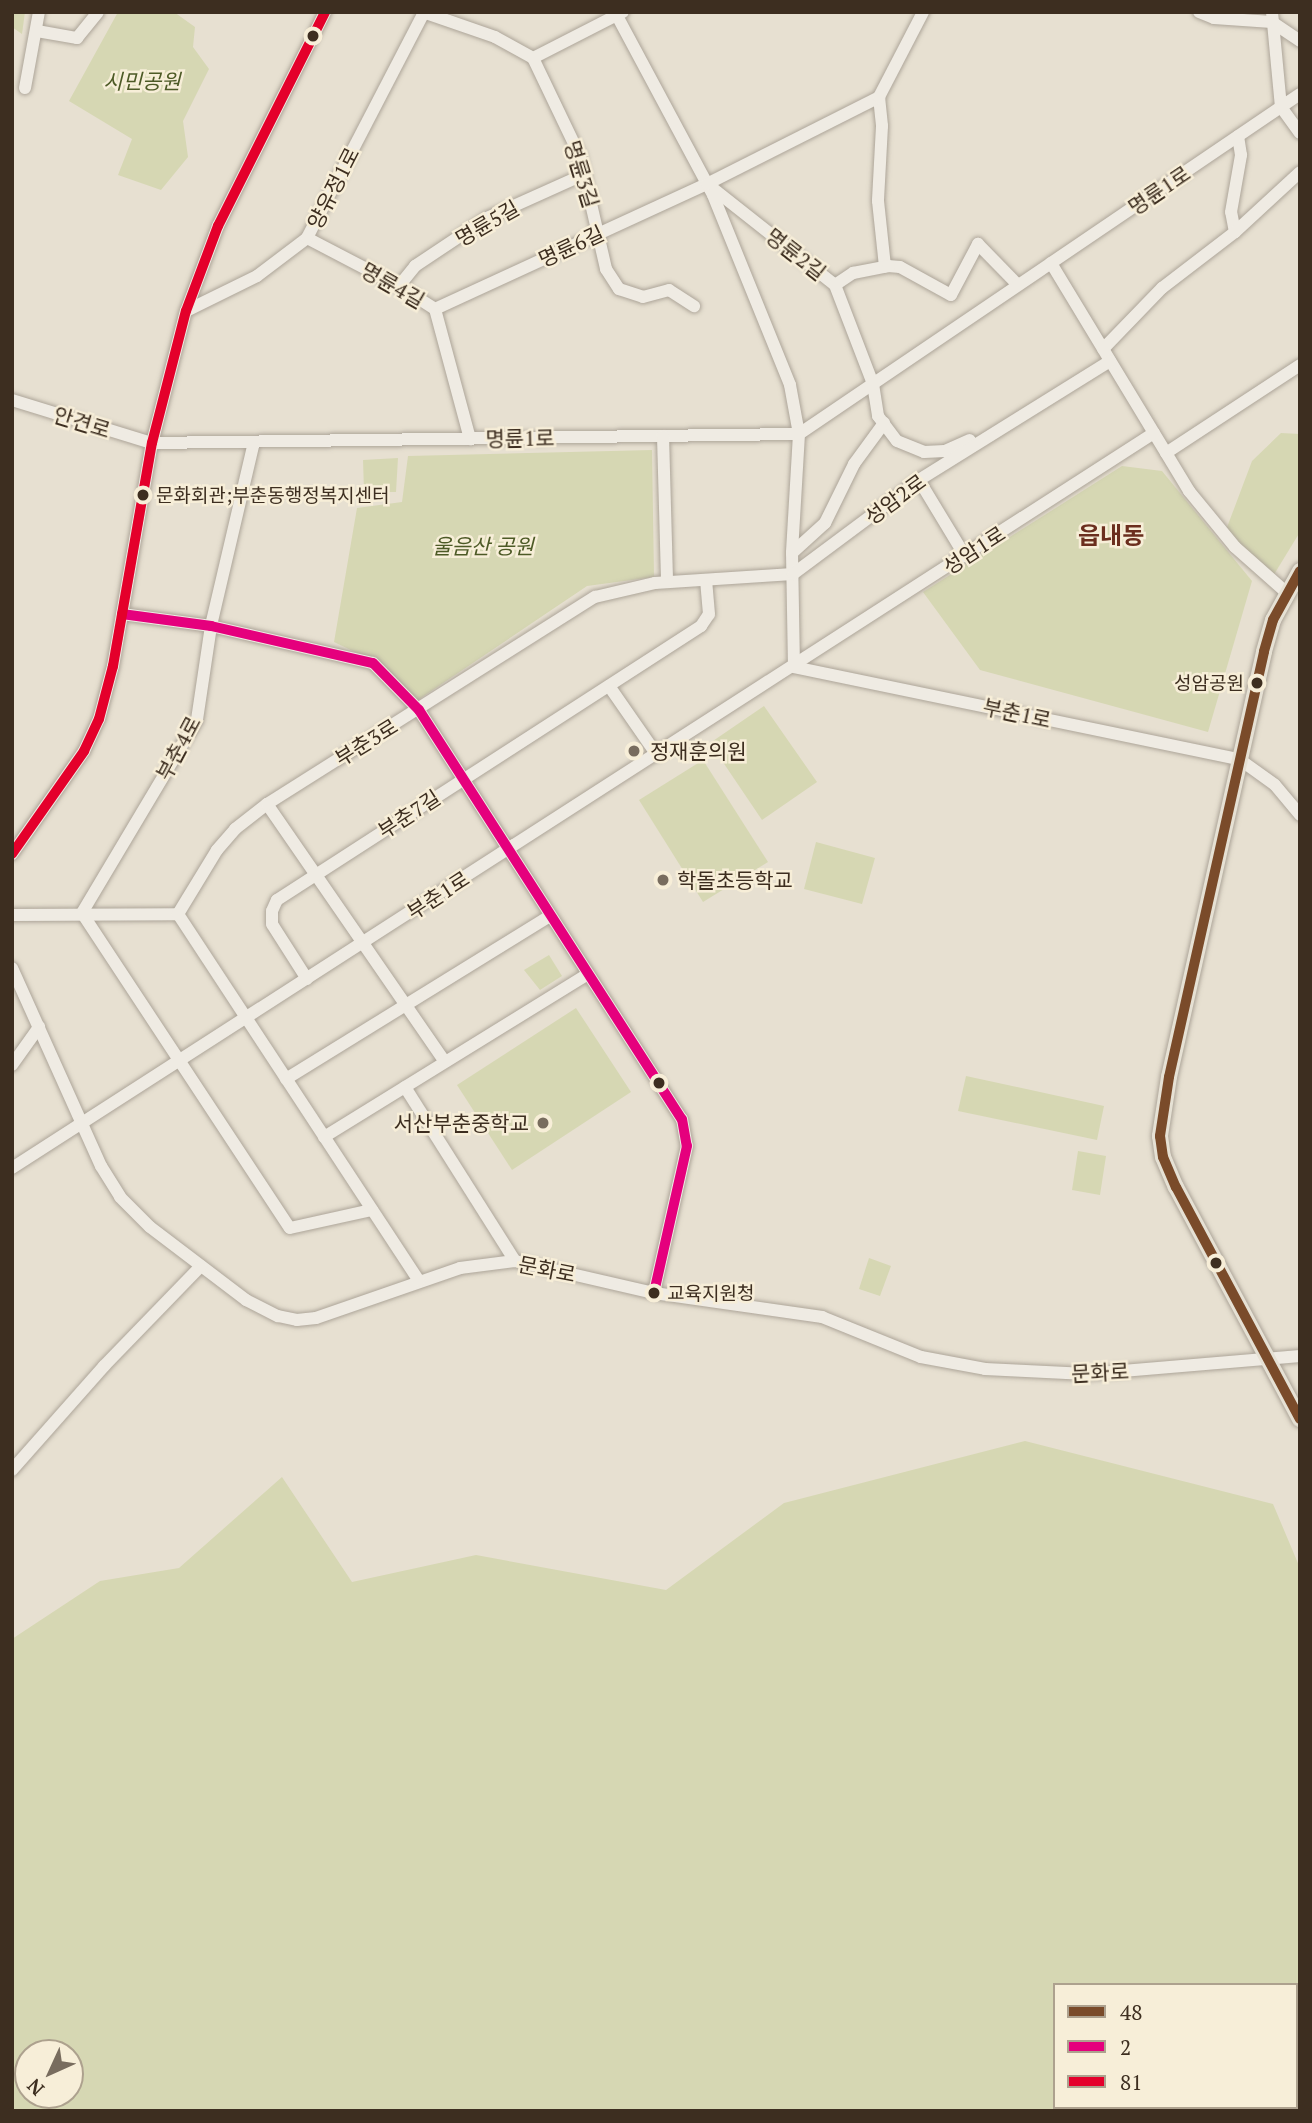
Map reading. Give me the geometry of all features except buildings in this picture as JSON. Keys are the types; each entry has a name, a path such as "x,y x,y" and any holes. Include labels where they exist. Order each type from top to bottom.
{"main road":[{"path":"1300,571 1268,636 1172,1064 1160,1136 1163,1157 1176,1187 1265,1359 1300,1419"}],"street":[{"path":"25,88 39,12"},
{"path":"37,31 73,39 87,27 95,12"},
{"path":"12,854 95,730 107,695 152,443 186,311 218,226 325,12"},
{"path":"423,12 495,37 533,58"},
{"name":"양유정1로","path":"186,311 257,276 307,238 423,12"},
{"path":"886,267 878,201 882,126 879,97 923,12"},
{"path":"1199,12 1214,18 1272,17 1300,41"},
{"name":"명륜2길","path":"533,58 619,13 706,184 790,385 799,434"},
{"path":"1272,17 1281,107 1300,133"},
{"name":"명륜3길","path":"533,58 580,156 606,269 619,289 643,297 669,290 694,306"},
{"name":"명륜1로","path":"152,443 799,434 1300,94"},
{"name":"명륜6길","path":"435,309 706,184 879,97"},
{"path":"1235,232 1231,212 1241,155 1238,136"},
{"path":"1103,349 1162,288 1235,232 1300,172"},
{"name":"명륜5길","path":"399,286 415,266 487,218 584,174"},
{"name":"명륜2길","path":"706,184 835,285 873,384"},
{"name":"명륜4길","path":"307,238 399,286 435,309 470,439"},
{"path":"835,285 853,273 900,267 951,295 978,244 1018,285"},
{"path":"1051,263 1189,491 1235,547 1287,593"},
{"name":"성암2로","path":"793,574 919,480 1110,361"},
{"path":"1166,453 1300,365"},
{"path":"792,553 825,523 855,464 884,423 878,416 873,384"},
{"name":"안견로","path":"14,404 152,443"},
{"name":"성암2로","path":"884,423 897,441 923,452 945,450 999,428"},
{"name":"성암1로","path":"794,667 1154,433"},
{"path":"794,667 792,553 799,434"},
{"path":"663,436 667,582"},
{"name":"부춘4로","path":"82,912 197,720 211,626 254,442"},
{"path":"919,480 965,556"},
{"name":"부춘3로","path":"178,914 226,838 267,804 595,597 667,582 793,574"},
{"name":"부춘7길","path":"307,979 274,927 271,915 277,900 706,621 709,611 706,580"},
{"path":"122,614 211,626 373,663 419,710 671,1099 686,1132 687,1146 654,1293"},
{"name":"부춘1로","path":"12,1168 794,667 1240,759"},
{"path":"608,686 657,755"},
{"path":"1240,759 1275,785 1300,815"},
{"path":"267,804 445,1062"},
{"path":"82,912 291,1229 372,1210"},
{"path":"12,915 82,912 178,914 419,1281"},
{"path":"286,1079 550,915"},
{"name":"문화로","path":"12,968 101,1166 126,1203 150,1227 258,1308 297,1320 316,1318 460,1268 515,1261 654,1293 822,1317 921,1357 985,1369 1034,1374 1087,1374 1265,1359"},
{"path":"324,1137 588,974"},
{"path":"12,1065 38,1027"},
{"path":"405,1087 515,1261"},
{"path":"12,1470 104,1366 201,1266"},
{"path":"1265,1359 1300,1356"}],"green space":[{"path":"12,12 25,12 22,34 12,27"},
{"name":"시민공원","path":"118,12 174,12 195,27 193,47 209,69 183,121 188,157 161,190 118,175 132,139 69,101"},
{"path":"1281,433 1300,434 1300,532 1270,581 1226,530 1252,461"},
{"name":"울음산 공원","path":"652,450 654,577 587,586 415,702 380,664 334,642 357,508 402,502 408,456"},
{"path":"398,458 396,492 364,492 363,460"},
{"path":"1122,466 1162,471 1252,581 1208,732 980,670 923,592"},
{"path":"764,706 817,782 762,820 710,743"},
{"path":"703,760 768,862 703,902 639,800"},
{"path":"816,842 875,858 862,904 804,889"},
{"path":"549,955 562,976 540,990 524,970"},
{"path":"576,1008 631,1092 512,1170 457,1085"},
{"path":"966,1076 1104,1106 1097,1140 958,1111"},
{"path":"1078,1151 1106,1156 1100,1195 1072,1190"},
{"path":"869,1258 891,1266 880,1296 859,1289"},
{"path":"1025,1441 1273,1504 1300,1568 1300,2111 12,2111 12,1639 100,1581 179,1568 282,1477 352,1582 476,1555 666,1590 784,1503"}],"transit line":[{"name":"81","path":"12,854 84,751 99,719 113,666 152,443 186,311 218,226 325,12"},
{"name":"48","path":"1300,571 1273,620 1264,652 1169,1077 1160,1136 1163,1157 1176,1187 1300,1419"},
{"name":"2","path":"122,614 211,626 373,663 419,710 682,1119 687,1146 654,1293"}],"place":[{"name":"문화회관;부춘동행정복지센터","path":"143,495"},
{"name":"성암공원","path":"1257,683"},
{"name":"정재훈의원","path":"634,751"},
{"name":"학돌초등학교","path":"663,880"},
{"name":"서산부춘중학교","path":"543,1123"},
{"name":"교육지원청","path":"654,1293"}],"district":[{"name":"읍내동","path":"1111,536"}]}
